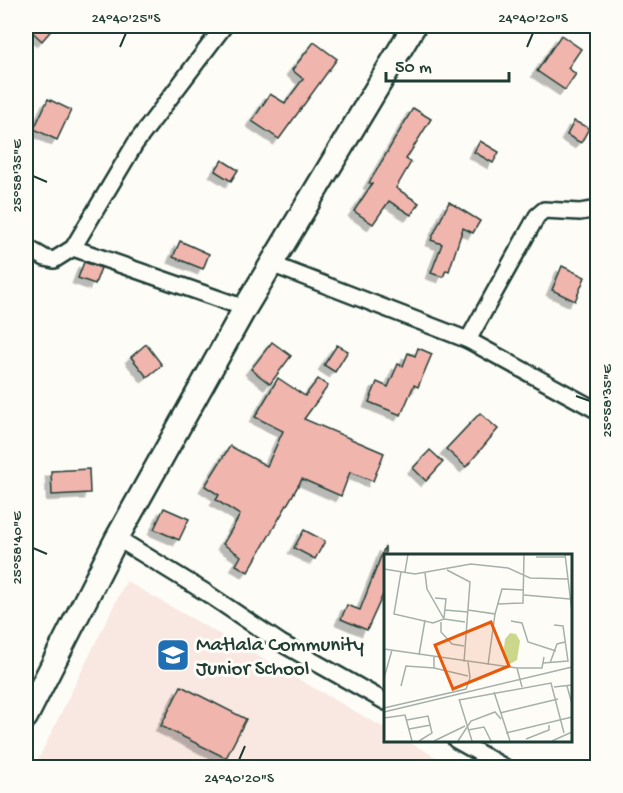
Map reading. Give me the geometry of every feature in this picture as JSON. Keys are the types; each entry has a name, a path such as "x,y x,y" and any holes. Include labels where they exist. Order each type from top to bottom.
{"street":[{"path":"26,247 45,258 54,260 73,248 135,144 224,26"},
{"path":"26,717 117,538 245,309 414,26"},
{"path":"468,340 537,216 544,210 580,212 597,210"},
{"path":"73,248 245,309"},
{"path":"271,264 468,340 597,411"},
{"path":"117,538 205,592 281,643 384,701"},
{"path":"458,742 506,768"}],"shaded area":[{"name":"Matlala Community Junior School","path":"126,581 384,728 384,742 409,742 454,767 34,768"}],"building":[{"path":"26,26 55,26 42,41"},
{"path":"561,35 581,49 568,68 576,74 565,90 537,71"},
{"path":"314,42 337,59 279,139 252,121 270,94 285,103 303,79 292,70"},
{"path":"48,99 71,110 57,140 34,129"},
{"path":"413,108 431,119 406,159 411,162 396,188 419,203 411,215 389,201 373,224 354,211 372,184 369,183"},
{"path":"574,121 589,128 581,143 567,135"},
{"path":"480,141 499,152 493,163 474,152"},
{"path":"222,160 238,170 231,181 215,171"},
{"path":"449,202 480,221 473,233 463,228 449,271 446,270 443,277 431,273 442,244 431,240"},
{"path":"180,241 209,254 203,269 173,257"},
{"path":"84,262 101,268 95,284 78,278"},
{"path":"562,266 585,277 575,301 552,290"},
{"path":"272,342 291,356 270,384 251,369"},
{"path":"146,344 162,365 147,377 131,357"},
{"path":"337,345 348,351 335,372 324,365"},
{"path":"418,348 432,354 418,387 414,385 401,415 369,402 377,382 388,387 398,364 403,366 408,353 415,356"},
{"path":"278,378 305,396 318,379 328,386 304,419 384,453 373,481 350,472 341,496 302,479 248,572 236,565 241,556 223,544 240,515 216,500 219,495 205,486 230,446 267,466 283,431 255,417"},
{"path":"480,413 498,429 466,467 446,449"},
{"path":"430,450 443,462 426,481 413,468"},
{"path":"89,469 90,493 52,495 51,471"},
{"path":"164,508 189,519 179,540 154,529"},
{"path":"304,530 325,541 315,559 294,548"},
{"path":"385,546 384,592 367,630 341,619 347,605 360,610"},
{"path":"181,686 246,719 226,758 161,726"}],"place":[{"name":"Matlala Community Junior School","path":"173,655"}]}
